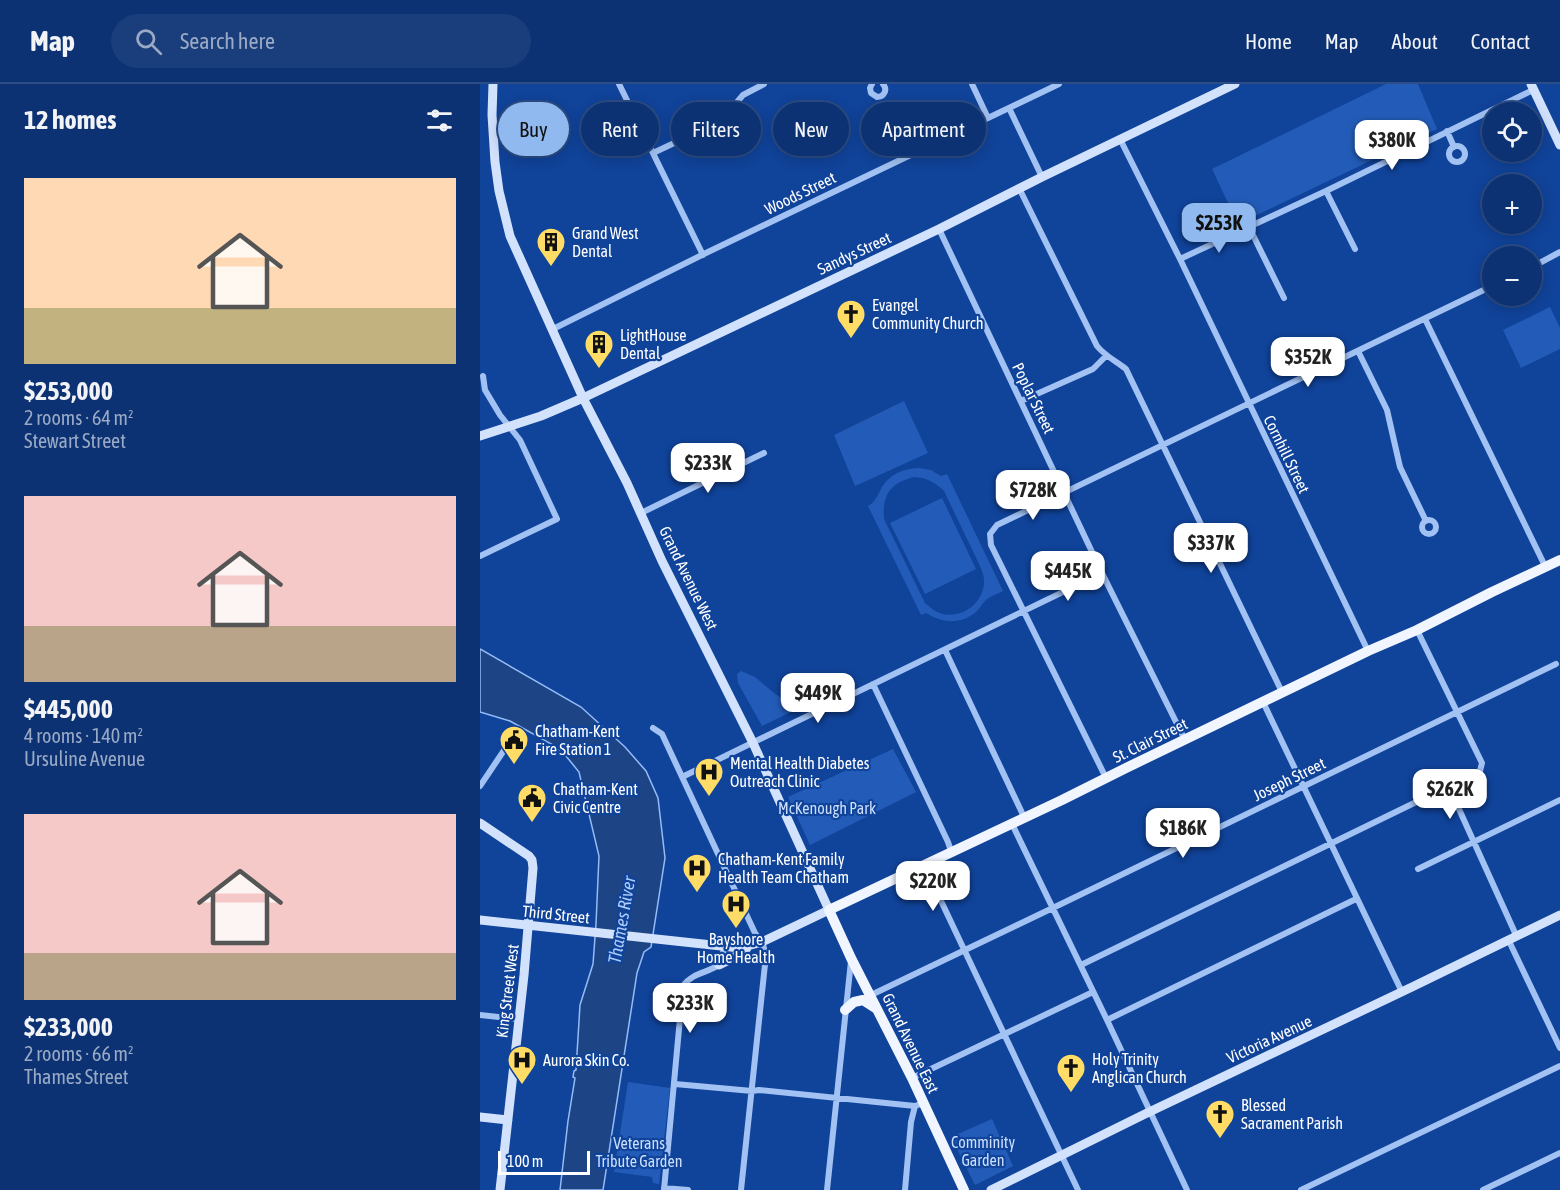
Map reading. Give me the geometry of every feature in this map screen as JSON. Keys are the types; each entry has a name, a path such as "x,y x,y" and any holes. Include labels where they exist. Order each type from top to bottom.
{"main road":[{"name":"St. Clair Street","path":"829,909 1062,800 1560,560"},
{"name":"Grand Avenue East","path":"829,909 851,958 912,1078 919,1104 964,1190"},
{"path":"845,1010 854,1002 863,1000 878,1009"}],"street":[{"name":"Grand Avenue West","path":"492,84 495,162 510,237 583,398 627,483 662,561 753,743 829,909"},
{"path":"619,84 628,102"},
{"path":"659,150 721,121 742,95 764,84"},
{"path":"872,84 871,93 877,97 882,96 885,92 883,84"},
{"path":"972,84 988,118"},
{"name":"Woods Street","path":"553,329 1057,84"},
{"name":"Sandys Street","path":"480,436 541,416 583,398 939,230 1019,188 1235,84"},
{"path":"1180,259 1326,191 1532,87 1560,145"},
{"path":"1009,108 1042,177"},
{"path":"1447,131 1454,147"},
{"name":"Cornhill Street","path":"1120,139 1368,651"},
{"path":"654,156 703,255"},
{"path":"1019,188 1097,346 1106,356 1126,369 1282,692"},
{"path":"1326,191 1355,249"},
{"path":"1248,227 1284,298"},
{"name":"Poplar Street","path":"939,230 1102,573 1185,740"},
{"path":"1542,262 1560,252"},
{"path":"1106,778 992,545 990,534 998,525 1482,291"},
{"path":"1425,319 1545,566"},
{"path":"1358,351 1387,410 1400,467 1426,521"},
{"path":"1021,401 1093,369 1106,356"},
{"path":"480,556 557,519 520,440 500,416 485,390 483,376"},
{"path":"641,513 764,453"},
{"path":"682,777 1102,573"},
{"path":"1081,966 1481,770 1482,763 1418,630"},
{"path":"945,650 1024,817"},
{"name":"Joseph Street","path":"871,995 1556,664"},
{"path":"873,684 951,851"},
{"path":"1263,702 1402,992"},
{"path":"653,728 662,734 755,933 762,942 766,955 741,1190"},
{"path":"480,786 511,740"},
{"path":"1449,787 1560,1048"},
{"path":"1418,869 1560,800"},
{"name":"King Street West","path":"480,823 529,856 533,868 524,975 500,1190"},
{"path":"1011,824 1187,1190"},
{"path":"924,865 1078,1190"},
{"path":"1107,1020 1356,899"},
{"name":"St. Clair Street","path":"752,945 829,909"},
{"name":"Victoria Avenue","path":"992,1190 1560,915"},
{"name":"Third Street","path":"480,920 740,948 752,945"},
{"path":"688,1190 664,1189 683,986 693,976 733,958 752,945"},
{"path":"719,965 724,946"},
{"path":"827,1190 851,958"},
{"path":"912,1078 1093,992"},
{"path":"480,1015 518,1019"},
{"path":"1300,1190 1560,1066"},
{"path":"675,1084 919,1104 911,1122 905,1190"},
{"path":"480,1117 508,1120"},
{"path":"1484,1190 1560,1153"}],"green space":[{"path":"1386,84 1418,84 1437,129 1238,224 1212,169"},
{"path":"1550,307 1560,328 1560,349 1521,368 1503,330"},
{"path":"904,401 928,453 855,486 834,435"},
{"path":"931,470 941,476 947,474 1003,591 991,596 976,612 964,619 945,621 926,613 921,615 868,506 891,477 901,471","holes":["914,477 930,481 944,491 983,573 983,589 980,597 962,613 945,614 925,603 884,519 884,503 889,491 899,483"]},
{"path":"942,498 976,569 925,594 890,523"},
{"path":"741,671 755,677 795,707 808,702 821,690 824,696 762,726 738,683 737,674"},
{"name":"McKenough Park","path":"893,749 916,792 810,845 788,797"},
{"name":"Veterans Tribute Garden","path":"628,1082 670,1088 659,1184 653,1183 652,1177 614,1172"},
{"name":"Comminity Garden","path":"992,1119 1013,1166 975,1185 951,1137"}],"water":[{"name":"Thames River","path":"480,649 581,707 625,747 646,771 658,798 665,858 651,947 644,952 637,973 603,1190 560,1190 575,1078 573,1077 576,1070 580,1005 593,964 599,856 579,772 566,756 555,746 510,721 480,712"}],"place":[{"name":"Grand West Dental","path":"551,268"},
{"name":"Evangel Community Church","path":"851,340"},
{"name":"LightHouse Dental","path":"599,370"},
{"name":"Chatham-Kent Fire Station 1","path":"514,766"},
{"name":"Mental Health Diabetes Outreach Clinic","path":"709,798"},
{"name":"Chatham-Kent Civic Centre","path":"532,824"},
{"name":"Chatham-Kent Family Health Team Chatham","path":"697,894"},
{"name":"Bayshore Home Health","path":"736,930"},
{"name":"Aurora Skin Co.","path":"522,1086"},
{"name":"Holy Trinity Anglican Church","path":"1071,1094"},
{"name":"Blessed Sacrament Parish","path":"1220,1140"}]}
